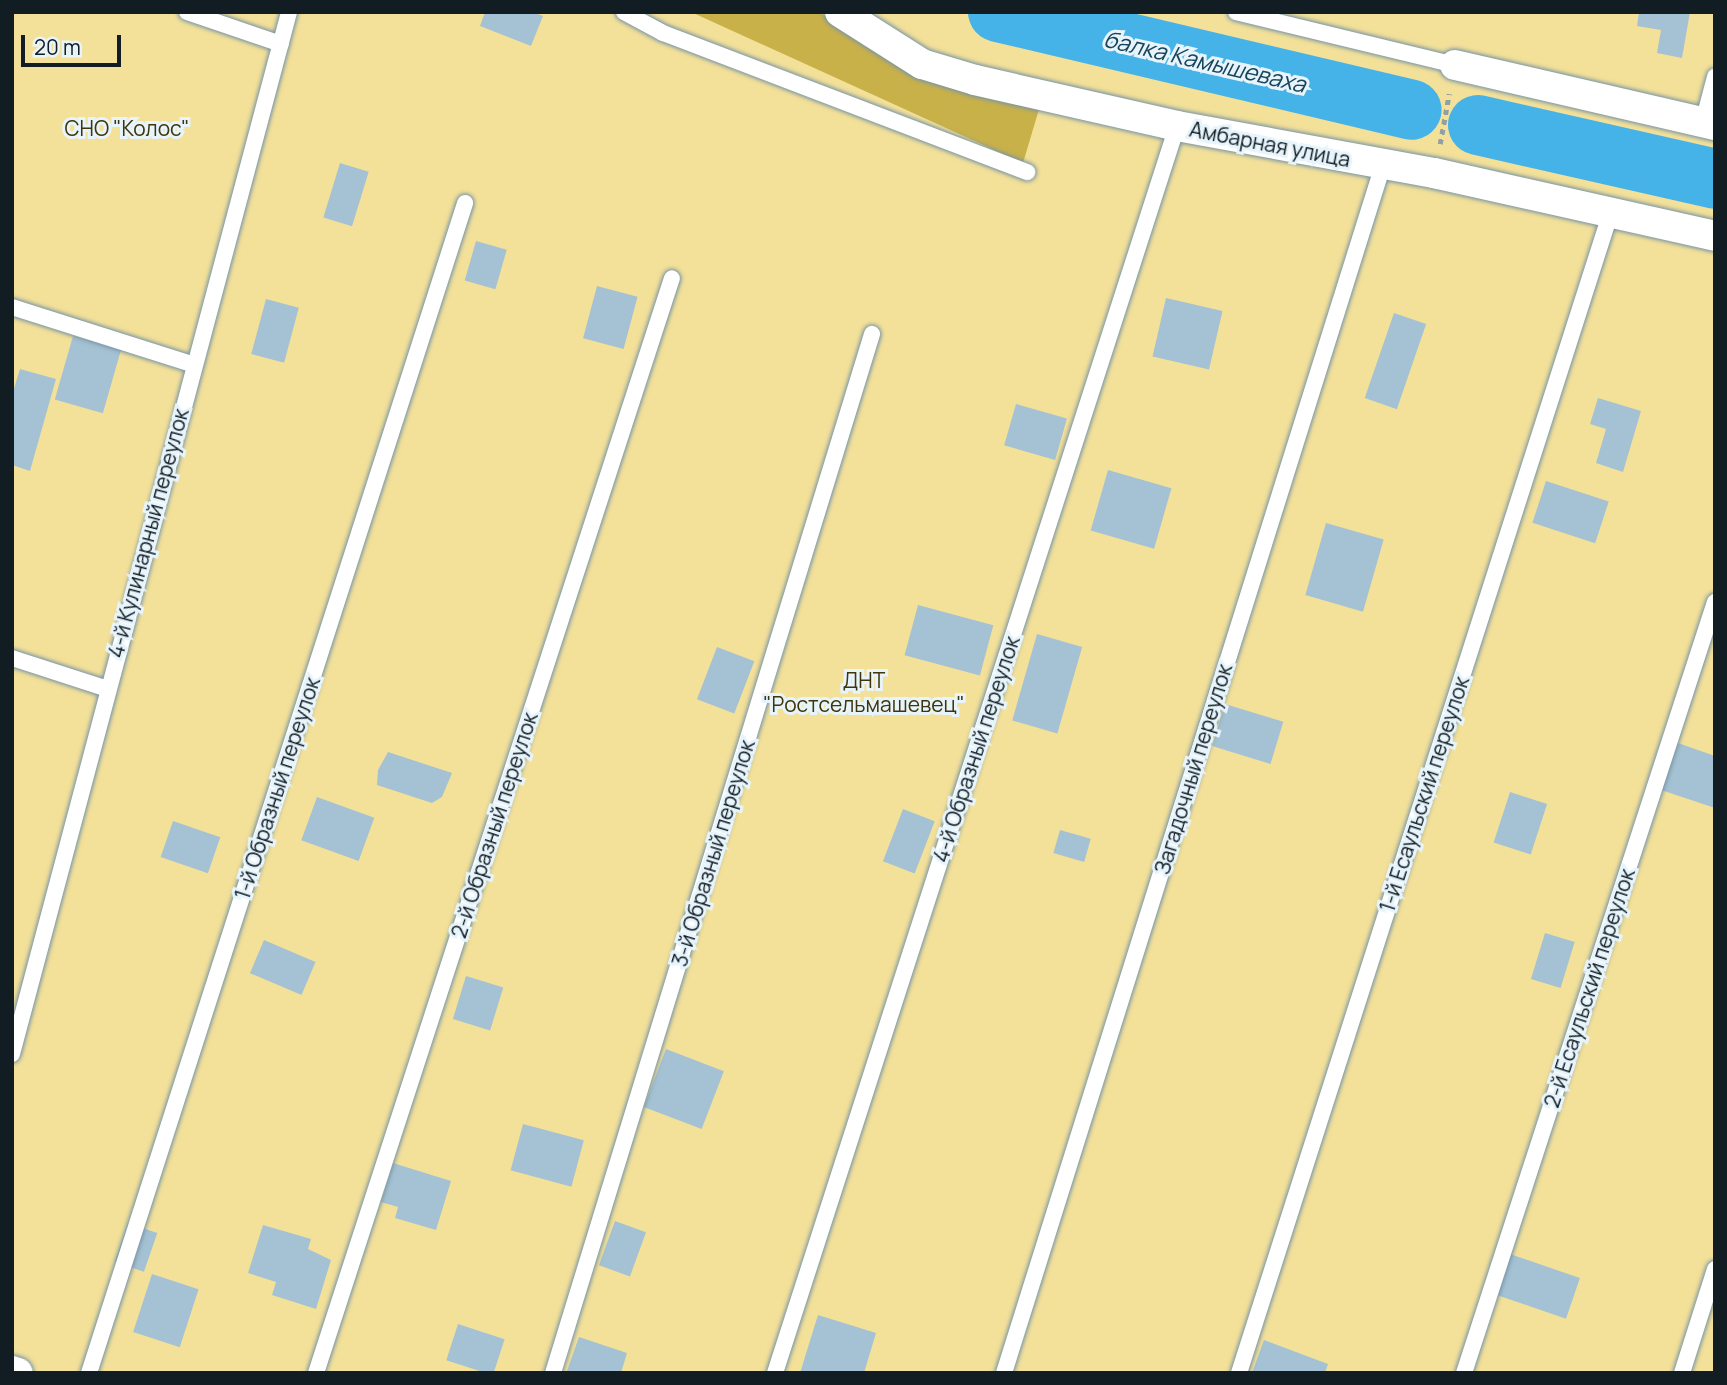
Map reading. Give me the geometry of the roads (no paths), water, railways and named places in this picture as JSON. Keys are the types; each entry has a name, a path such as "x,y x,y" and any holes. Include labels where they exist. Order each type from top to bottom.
{"street":[{"name":"Амбарная улица","path":"840,12 922,64 1177,126 1434,173 1610,215 1715,236"},
{"path":"1455,65 1709,123"},
{"path":"12,1371 18,1373"}],"lane":[{"path":"187,12 282,44"},
{"name":"4-й Кулинарный переулок","path":"12,1054 16,1020 108,689 192,365 289,12"},
{"path":"624,12 663,33 1027,172"},
{"path":"1236,12 1288,18 1455,65"},
{"path":"1709,123 1715,77"},
{"name":"4-й Образный переулок","path":"775,1373 1177,126"},
{"name":"Загадочный переулок","path":"1004,1373 1383,165"},
{"name":"1-й Образный переулок","path":"89,1373 465,203"},
{"name":"1-й Есаульский переулок","path":"1239,1373 1610,215"},
{"name":"2-й Образный переулок","path":"316,1373 672,278"},
{"path":"12,307 192,365"},
{"name":"3-й Образный переулок","path":"553,1373 872,334"},
{"name":"2-й Есаульский переулок","path":"1464,1373 1715,602"},
{"path":"12,658 108,689"},
{"path":"1682,1373 1715,1269"}],"waterway":[{"name":"балка Камышеваха","path":"998,12 1412,110"},
{"name":"балка Камышеваха","path":"1478,125 1715,179"}],"park label":[{"name":"СНО \"Колос\"","path":"127,128"},
{"name":"ДНТ \"Ростсельмашевец\"","path":"864,692"}]}
